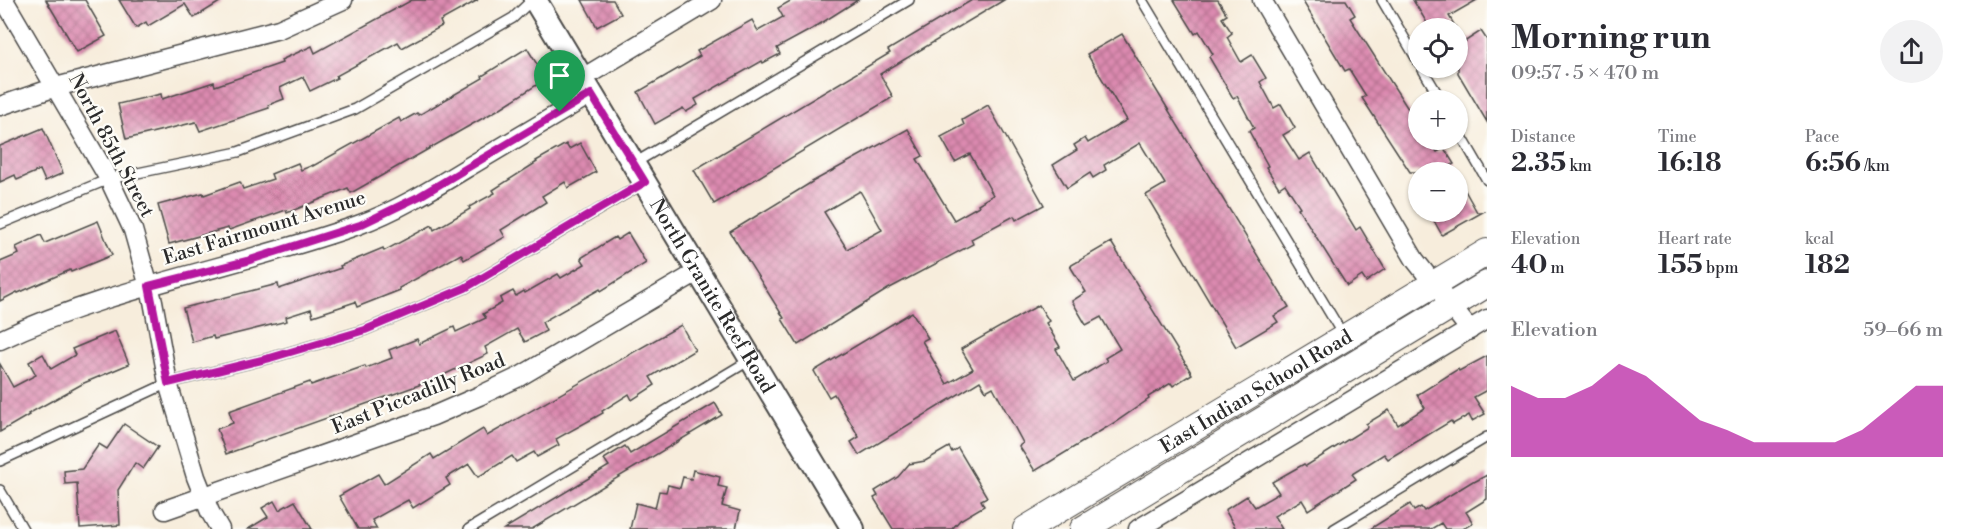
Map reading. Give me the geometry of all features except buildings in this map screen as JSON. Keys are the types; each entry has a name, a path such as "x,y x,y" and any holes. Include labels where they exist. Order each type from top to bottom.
{"main road":[{"name":"East Indian School Road","path":"1026,529 1487,252"},
{"name":"East Indian School Road","path":"1083,529 1487,284"}],"street":[{"name":"North 85th Street","path":"4,0 108,178 133,230 149,286 168,383 204,495 220,529"},
{"path":"0,106 56,87 279,29 343,0"},
{"name":"North Granite Reef Road","path":"533,0 752,358 853,529"},
{"name":"East Fairmount Avenue","path":"0,340 37,322 149,286 247,261 360,225 420,196 586,87 712,0"},
{"path":"1262,0 1415,260 1470,330"},
{"name":"East Piccadilly Road","path":"204,495 282,470 433,416 479,396 519,377 699,271"},
{"path":"1138,529 1487,319"},
{"path":"165,510 204,495"}],"lane":[{"path":"0,224 108,178 238,152 355,109 513,18 533,0"},
{"path":"0,461 168,383 270,358 365,330 455,292 909,0"},
{"path":"1142,0 1344,337"},
{"path":"1382,0 1408,44"},
{"path":"1468,147 1487,180"},
{"path":"469,529 752,358"},
{"path":"1335,529 1487,437"},
{"path":"0,490 23,529"}],"route":[{"path":"591,94 645,182 465,288 365,330 270,358 168,383 149,286 247,261 360,225 420,196 560,112 591,94"}]}
